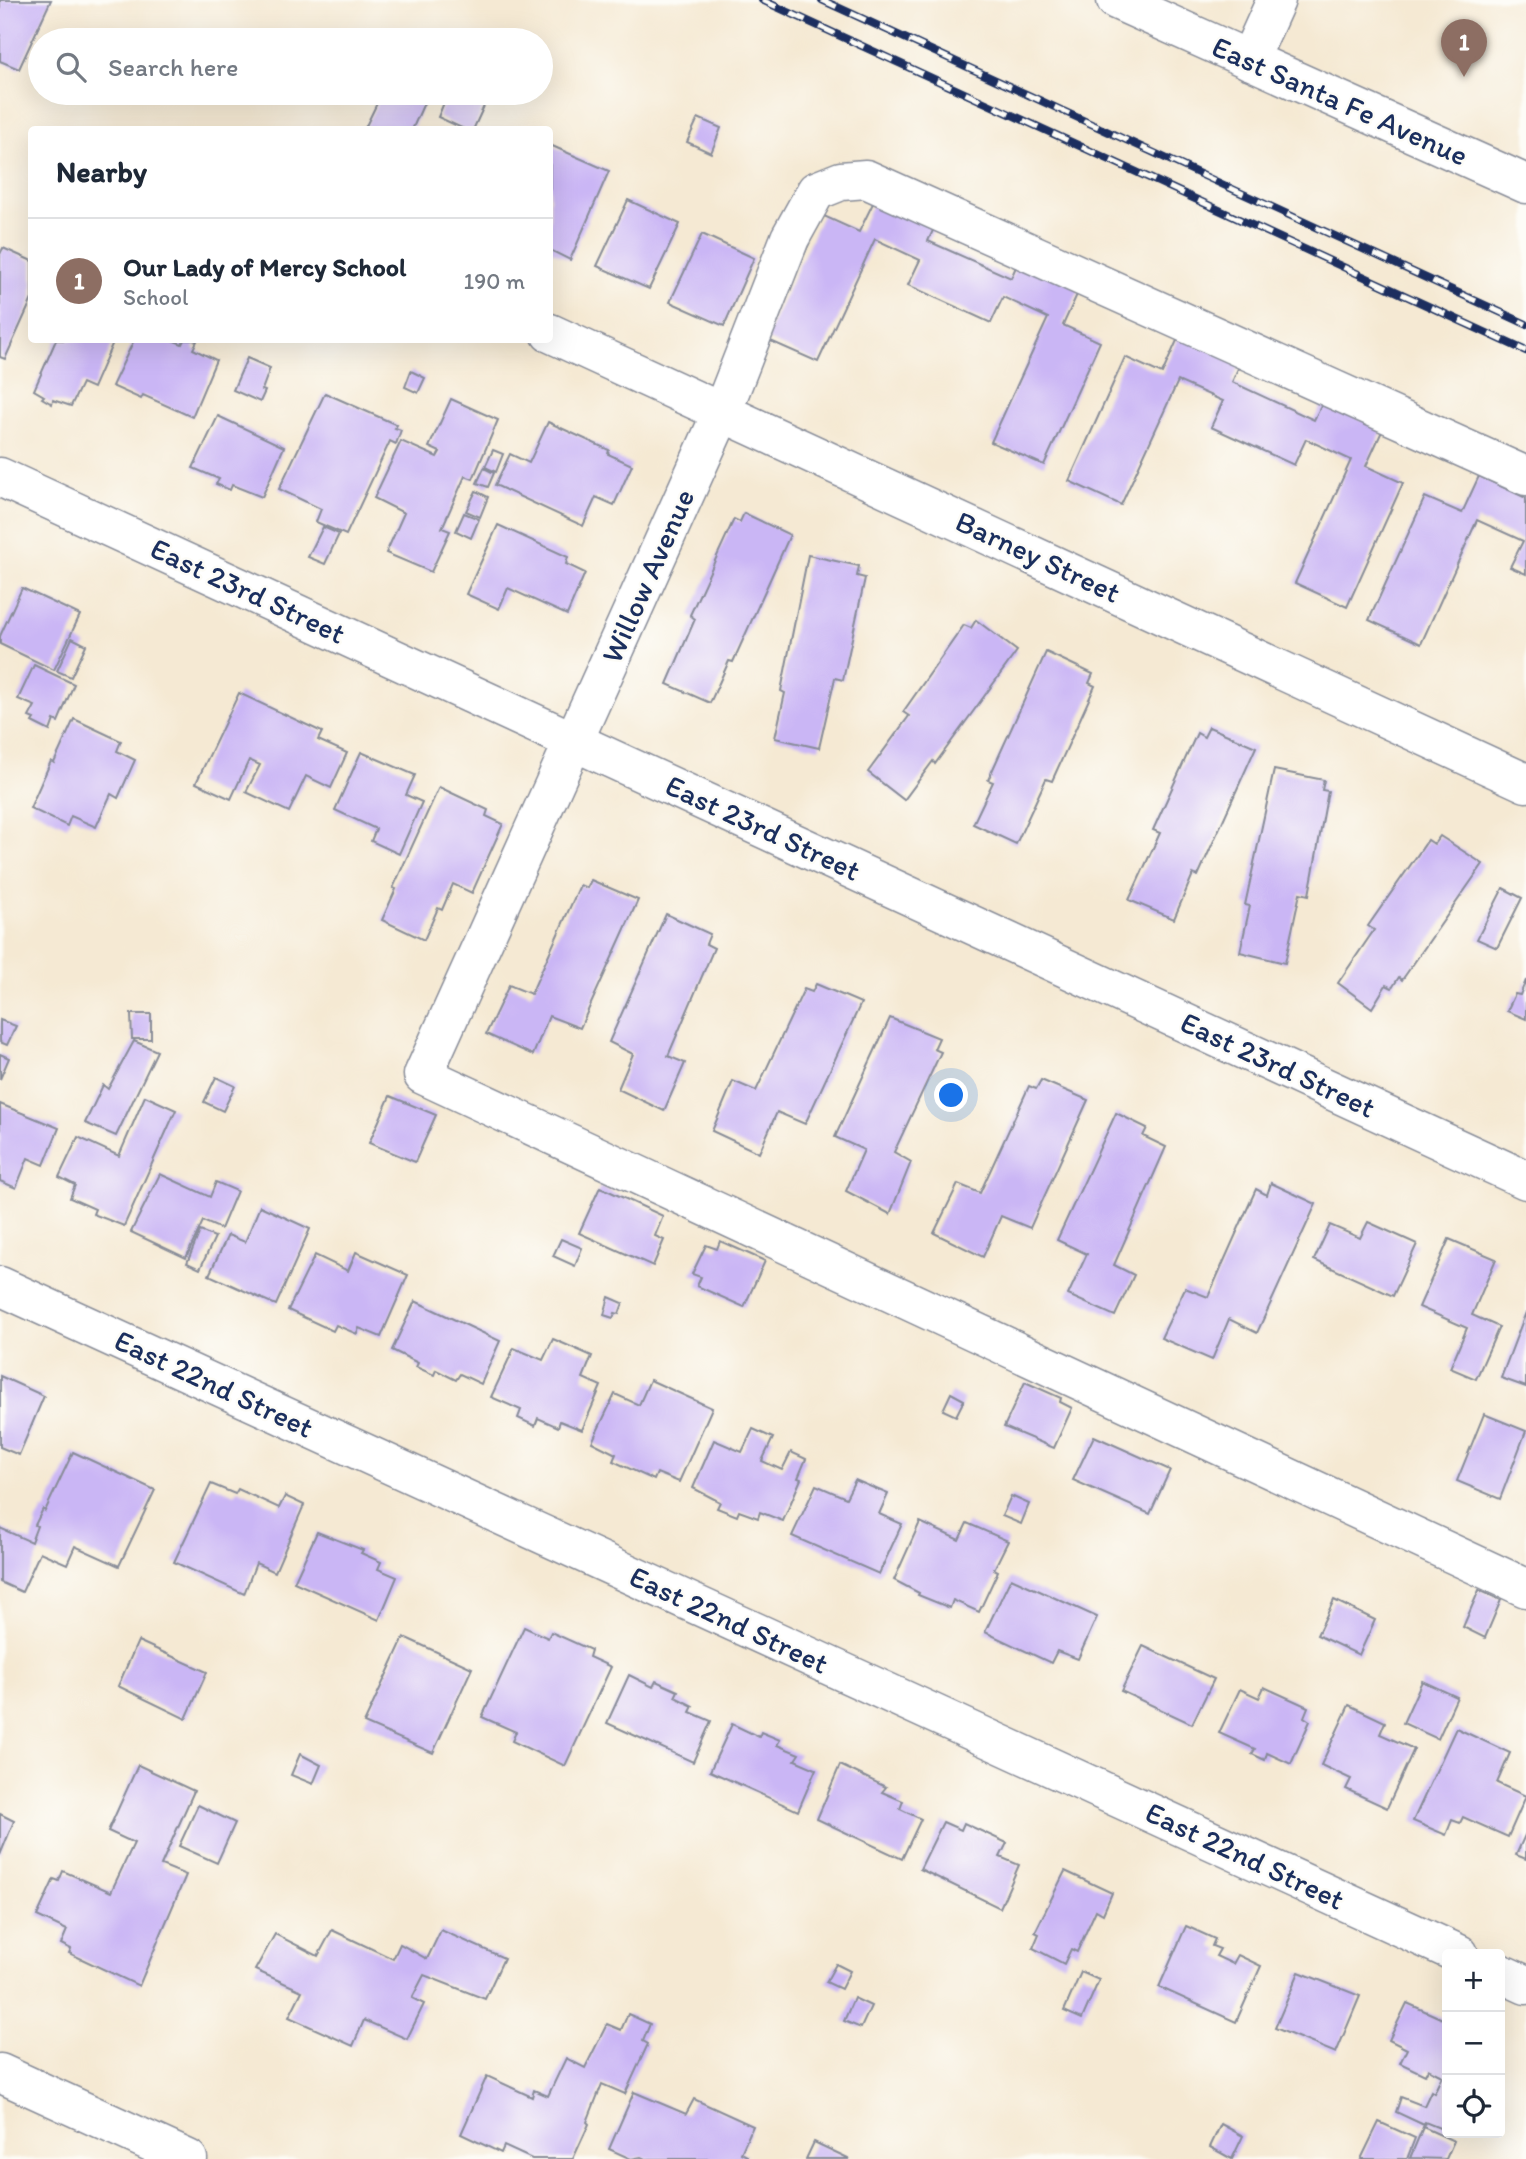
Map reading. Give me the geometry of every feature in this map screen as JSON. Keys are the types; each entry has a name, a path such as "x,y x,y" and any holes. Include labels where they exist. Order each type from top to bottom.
{"street":[{"name":"East Santa Fe Avenue","path":"1116,0 1526,184"},
{"path":"1249,60 1276,0"},
{"name":"Willow Avenue","path":"1526,476 866,179 841,181 816,191 790,237 722,412 423,1075 1526,1588"},
{"name":"Barney Street","path":"553,334 1526,783"},
{"name":"East 23rd Street","path":"0,477 1526,1180"},
{"name":"East 22nd Street","path":"0,1286 1448,1949"},
{"path":"1505,1975 1526,1985"},
{"path":"0,2073 188,2159"}],"building":[{"path":"0,0 51,0 38,28 28,28 28,50 19,69 0,61"},
{"path":"376,105 423,105 414,126 366,126"},
{"path":"443,105 484,105 475,126 457,126 438,117"},
{"path":"698,118 721,128 711,153 687,142"},
{"path":"553,146 609,171 570,260 553,252"},
{"path":"877,195 937,222 928,241 1011,278 1019,260 1080,288 1063,325 1100,342 1044,465 991,442 1048,318 1003,297 991,323 908,285 920,260 875,239 818,362 766,339 822,215 859,232"},
{"path":"628,200 680,224 649,289 597,266"},
{"path":"702,234 754,258 724,326 670,302"},
{"path":"3,248 28,259 28,308 5,359 0,357 0,254"},
{"path":"1179,336 1240,364 1232,382 1314,420 1323,402 1383,429 1366,466 1403,483 1347,607 1295,583 1351,460 1306,439 1294,465 1211,427 1223,401 1178,381 1121,505 1069,481 1125,357 1162,374"},
{"path":"55,343 113,343 93,388 82,383 71,406 53,400 52,404 34,390"},
{"path":"133,343 196,343 193,349 216,360 192,417 143,395 141,399 112,386"},
{"path":"247,358 270,368 260,402 233,390"},
{"path":"411,371 425,378 418,393 405,387"},
{"path":"325,393 397,425 395,428 401,430 396,444 390,441 346,535 316,522 321,509 279,489"},
{"path":"451,399 498,420 473,479 465,476 442,528 450,531 431,572 386,553 404,513 374,498 401,441 437,457 440,452 429,447"},
{"path":"218,416 284,447 262,497 232,485 230,490 216,484 219,479 193,468"},
{"path":"548,422 609,450 608,454 632,465 614,505 596,497 583,526 495,485 510,454 529,463"},
{"path":"493,450 503,454 496,472 485,467"},
{"path":"484,468 494,473 488,487 477,483"},
{"path":"1479,476 1526,498 1526,574 1510,567 1523,541 1477,520 1421,644 1369,620 1425,497 1462,513"},
{"path":"476,491 488,497 480,517 466,511"},
{"path":"464,513 479,519 471,538 456,531"},
{"path":"744,513 790,535 733,662 729,661 710,703 667,684 695,619 690,615 734,519 740,522"},
{"path":"498,525 568,557 566,564 585,573 567,615 508,588 499,609 466,594"},
{"path":"323,527 339,534 325,564 308,557"},
{"path":"808,555 859,566 857,576 865,578 843,680 835,678 819,748 775,738 785,693 781,691"},
{"path":"22,588 80,615 54,670 0,644 0,636"},
{"path":"976,620 1017,651 935,764 933,761 904,800 868,772 909,716 903,712 964,625 971,628"},
{"path":"72,638 86,645 71,677 57,671"},
{"path":"1046,652 1093,674 1089,683 1095,686 1052,781 1046,779 1016,844 973,824 993,782 988,780"},
{"path":"34,665 74,684 58,722 54,720 50,731 32,722 34,719 29,717 35,706 18,699"},
{"path":"239,693 322,732 318,740 347,753 331,788 306,776 289,812 246,792 260,765 249,760 231,799 196,783"},
{"path":"74,719 121,741 117,751 135,760 118,798 111,794 96,827 71,816 67,826 30,808"},
{"path":"1209,727 1256,747 1198,876 1193,874 1174,919 1129,900 1160,833 1153,830 1197,733 1204,737"},
{"path":"361,752 415,775 406,795 422,802 399,854 371,841 376,829 335,810"},
{"path":"1274,770 1324,780 1322,790 1328,791 1309,895 1300,893 1285,963 1240,952 1250,906 1245,905"},
{"path":"439,787 488,810 486,816 503,824 472,893 453,884 442,910 438,908 424,940 382,920 396,889 393,888"},
{"path":"1440,836 1483,864 1402,980 1399,977 1392,988 1386,985 1372,1008 1338,983 1374,930 1368,926 1428,840 1434,844"},
{"path":"591,880 638,900 580,1028 549,1016 533,1055 486,1034 509,985 531,994 580,885 587,888"},
{"path":"1503,888 1522,898 1497,948 1477,939"},
{"path":"666,914 710,934 706,944 714,948 668,1056 685,1063 664,1111 618,1089 633,1054 609,1042"},
{"path":"1526,980 1526,1019 1507,1011 1515,994 1520,995"},
{"path":"816,984 861,1003 805,1124 777,1112 759,1153 712,1131 733,1081 756,1091 804,989 812,992"},
{"path":"131,1014 151,1014 151,1039 132,1039"},
{"path":"890,1018 939,1038 934,1049 941,1052 894,1152 911,1162 890,1214 846,1191 864,1150 835,1137"},
{"path":"0,1020 16,1026 7,1045 0,1042"},
{"path":"134,1041 157,1051 116,1136 85,1123 103,1085 108,1089"},
{"path":"0,1054 9,1058 0,1079"},
{"path":"216,1077 235,1086 223,1111 204,1102"},
{"path":"1041,1080 1088,1100 1030,1228 1001,1216 983,1257 934,1233 958,1184 980,1193 1029,1086 1036,1089"},
{"path":"145,1096 176,1110 124,1226 93,1214 95,1209 70,1198 75,1185 59,1177 78,1137 119,1156"},
{"path":"390,1096 436,1115 415,1162 369,1143"},
{"path":"0,1104 59,1128 44,1165 28,1158 16,1188 0,1181"},
{"path":"1116,1113 1147,1128 1143,1136 1166,1147 1114,1265 1134,1275 1115,1316 1068,1295 1087,1254 1057,1240"},
{"path":"160,1174 210,1197 216,1182 237,1191 221,1229 203,1221 186,1258 131,1232"},
{"path":"1271,1183 1316,1204 1257,1333 1229,1319 1212,1360 1161,1338 1185,1288 1208,1297 1256,1189 1267,1195"},
{"path":"600,1187 663,1216 655,1236 664,1240 653,1266 579,1233"},
{"path":"260,1206 310,1229 276,1305 209,1275 228,1235 245,1242"},
{"path":"1368,1222 1417,1244 1393,1296 1314,1260 1330,1225 1360,1238"},
{"path":"200,1231 215,1237 200,1269 187,1263"},
{"path":"561,1239 582,1248 575,1266 553,1256"},
{"path":"1449,1239 1496,1259 1472,1315 1499,1327 1476,1379 1450,1368 1467,1328 1419,1307"},
{"path":"720,1241 765,1261 744,1307 697,1286 701,1277 692,1274 706,1245 717,1249"},
{"path":"356,1252 408,1275 381,1337 359,1328 357,1334 336,1325 333,1331 288,1310 315,1255 348,1271"},
{"path":"609,1297 623,1303 619,1314 615,1313 613,1318 604,1315"},
{"path":"415,1301 500,1341 481,1384 460,1374 456,1380 436,1370 434,1375 416,1367 418,1363 392,1350"},
{"path":"1526,1312 1526,1387 1501,1378"},
{"path":"553,1339 592,1356 583,1378 601,1386 582,1430 560,1421 558,1427 538,1418 535,1426 518,1418 521,1410 491,1397 514,1348 543,1360"},
{"path":"0,1376 44,1396 19,1455 0,1447"},
{"path":"650,1380 712,1408 679,1482 657,1473 654,1480 613,1461 616,1454 592,1442 615,1394 639,1405"},
{"path":"1025,1382 1061,1398 1060,1402 1072,1408 1054,1448 1004,1427"},
{"path":"951,1393 964,1400 956,1416 943,1410"},
{"path":"1484,1414 1526,1431 1500,1499 1457,1481"},
{"path":"753,1429 773,1438 762,1461 782,1470 791,1452 806,1459 798,1478 801,1479 783,1521 760,1512 758,1518 739,1511 737,1516 717,1508 720,1502 693,1488 714,1440 742,1452"},
{"path":"1094,1436 1170,1470 1150,1514 1073,1480"},
{"path":"73,1452 155,1490 119,1566 75,1546 67,1564 40,1552 22,1592 0,1582 0,1528 31,1542 37,1526 35,1525 43,1509 45,1511"},
{"path":"855,1480 888,1494 879,1514 902,1524 879,1574 792,1536 816,1485 846,1498"},
{"path":"211,1484 235,1494 238,1489 279,1508 285,1496 304,1505 275,1572 256,1563 244,1594 174,1562"},
{"path":"1011,1496 1029,1504 1021,1524 1002,1516"},
{"path":"920,1522 959,1540 967,1523 1008,1541 994,1569 998,1571 979,1612 953,1600 950,1608 918,1595 919,1593 894,1580"},
{"path":"317,1532 363,1550 361,1553 381,1562 378,1569 397,1577 379,1620 294,1582"},
{"path":"1011,1578 1097,1617 1078,1659 1057,1651 1051,1663 985,1632"},
{"path":"1479,1590 1501,1600 1485,1638 1463,1627"},
{"path":"1334,1600 1375,1620 1359,1655 1317,1635"},
{"path":"524,1627 548,1638 551,1632 591,1650 589,1657 611,1667 565,1766 512,1741 516,1732 482,1717"},
{"path":"404,1637 472,1668 433,1753 364,1723"},
{"path":"138,1641 207,1672 186,1719 118,1686"},
{"path":"1143,1646 1214,1679 1192,1724 1121,1691"},
{"path":"629,1675 653,1687 656,1681 678,1691 675,1697 693,1706 690,1712 711,1721 693,1762 607,1723"},
{"path":"1422,1681 1457,1697 1438,1739 1403,1723"},
{"path":"1264,1687 1308,1707 1304,1717 1310,1721 1291,1764 1267,1753 1265,1760 1252,1754 1255,1749 1219,1733 1240,1689 1259,1698"},
{"path":"1349,1705 1385,1722 1380,1734 1414,1749 1387,1808 1346,1789 1351,1779 1321,1765"},
{"path":"732,1724 759,1737 761,1732 780,1740 777,1745 799,1754 795,1760 816,1769 798,1811 710,1771"},
{"path":"1456,1728 1510,1753 1497,1783 1526,1796 1508,1837 1463,1817 1460,1823 1452,1820 1446,1835 1413,1821"},
{"path":"300,1754 321,1765 313,1784 291,1775"},
{"path":"138,1765 194,1791 161,1865 186,1875 139,1986 69,1953 71,1949 61,1944 67,1930 37,1916 54,1879 59,1881 63,1871 111,1892 134,1843 108,1831"},
{"path":"840,1765 886,1787 882,1792 903,1801 900,1809 921,1819 902,1859 817,1819"},
{"path":"198,1805 235,1823 217,1863 179,1846"},
{"path":"0,1814 14,1821 0,1855"},
{"path":"943,1822 961,1830 964,1823 1007,1843 1000,1857 1019,1865 1000,1908 920,1869"},
{"path":"1526,1833 1526,1859 1516,1855"},
{"path":"1065,1871 1112,1893 1103,1914 1096,1910 1077,1952 1071,1949 1064,1964 1033,1948 1039,1934 1035,1932"},
{"path":"1186,1926 1215,1939 1212,1946 1220,1949 1216,1956 1233,1964 1238,1955 1261,1966 1236,2022 1159,1987"},
{"path":"332,1930 393,1959 400,1944 427,1959 441,1930 504,1958 485,1999 424,1975 412,1998 424,2004 407,2039 364,2020 353,2046 289,2017 302,1991 255,1970 275,1934 318,1956"},
{"path":"836,1964 850,1971 841,1989 826,1982"},
{"path":"1081,1972 1099,1980 1082,2019 1064,2011"},
{"path":"1299,1972 1360,1996 1336,2053 1275,2028"},
{"path":"854,1998 871,2006 861,2028 844,2021"},
{"path":"1407,2003 1442,2019 1442,2076 1428,2069 1425,2075 1400,2063 1407,2049 1389,2040"},
{"path":"628,2014 650,2024 643,2041 648,2044 625,2094 602,2084 587,2122 589,2124 573,2159 532,2159 504,2146 501,2153 461,2134 487,2076 532,2097 534,2090 548,2096 566,2058 585,2068 607,2024 621,2030"},
{"path":"1442,2076 1442,2129 1425,2122 1424,2125 1396,2112 1401,2097 1424,2106 1431,2091 1434,2093"},
{"path":"634,2092 686,2114 694,2099 753,2126 741,2153 747,2156 745,2159 631,2159 609,2149"},
{"path":"1379,2122 1415,2138 1407,2159 1361,2159"},
{"path":"1221,2124 1243,2136 1232,2159 1210,2147"},
{"path":"1423,2127 1442,2138 1454,2141 1446,2159 1410,2158"},
{"path":"814,2142 850,2159 806,2159"}],"railway":[{"path":"762,0 1526,351"},
{"path":"822,0 1526,324"}],"place":[{"name":"Our Lady of Mercy School","path":"1464,77"}]}
